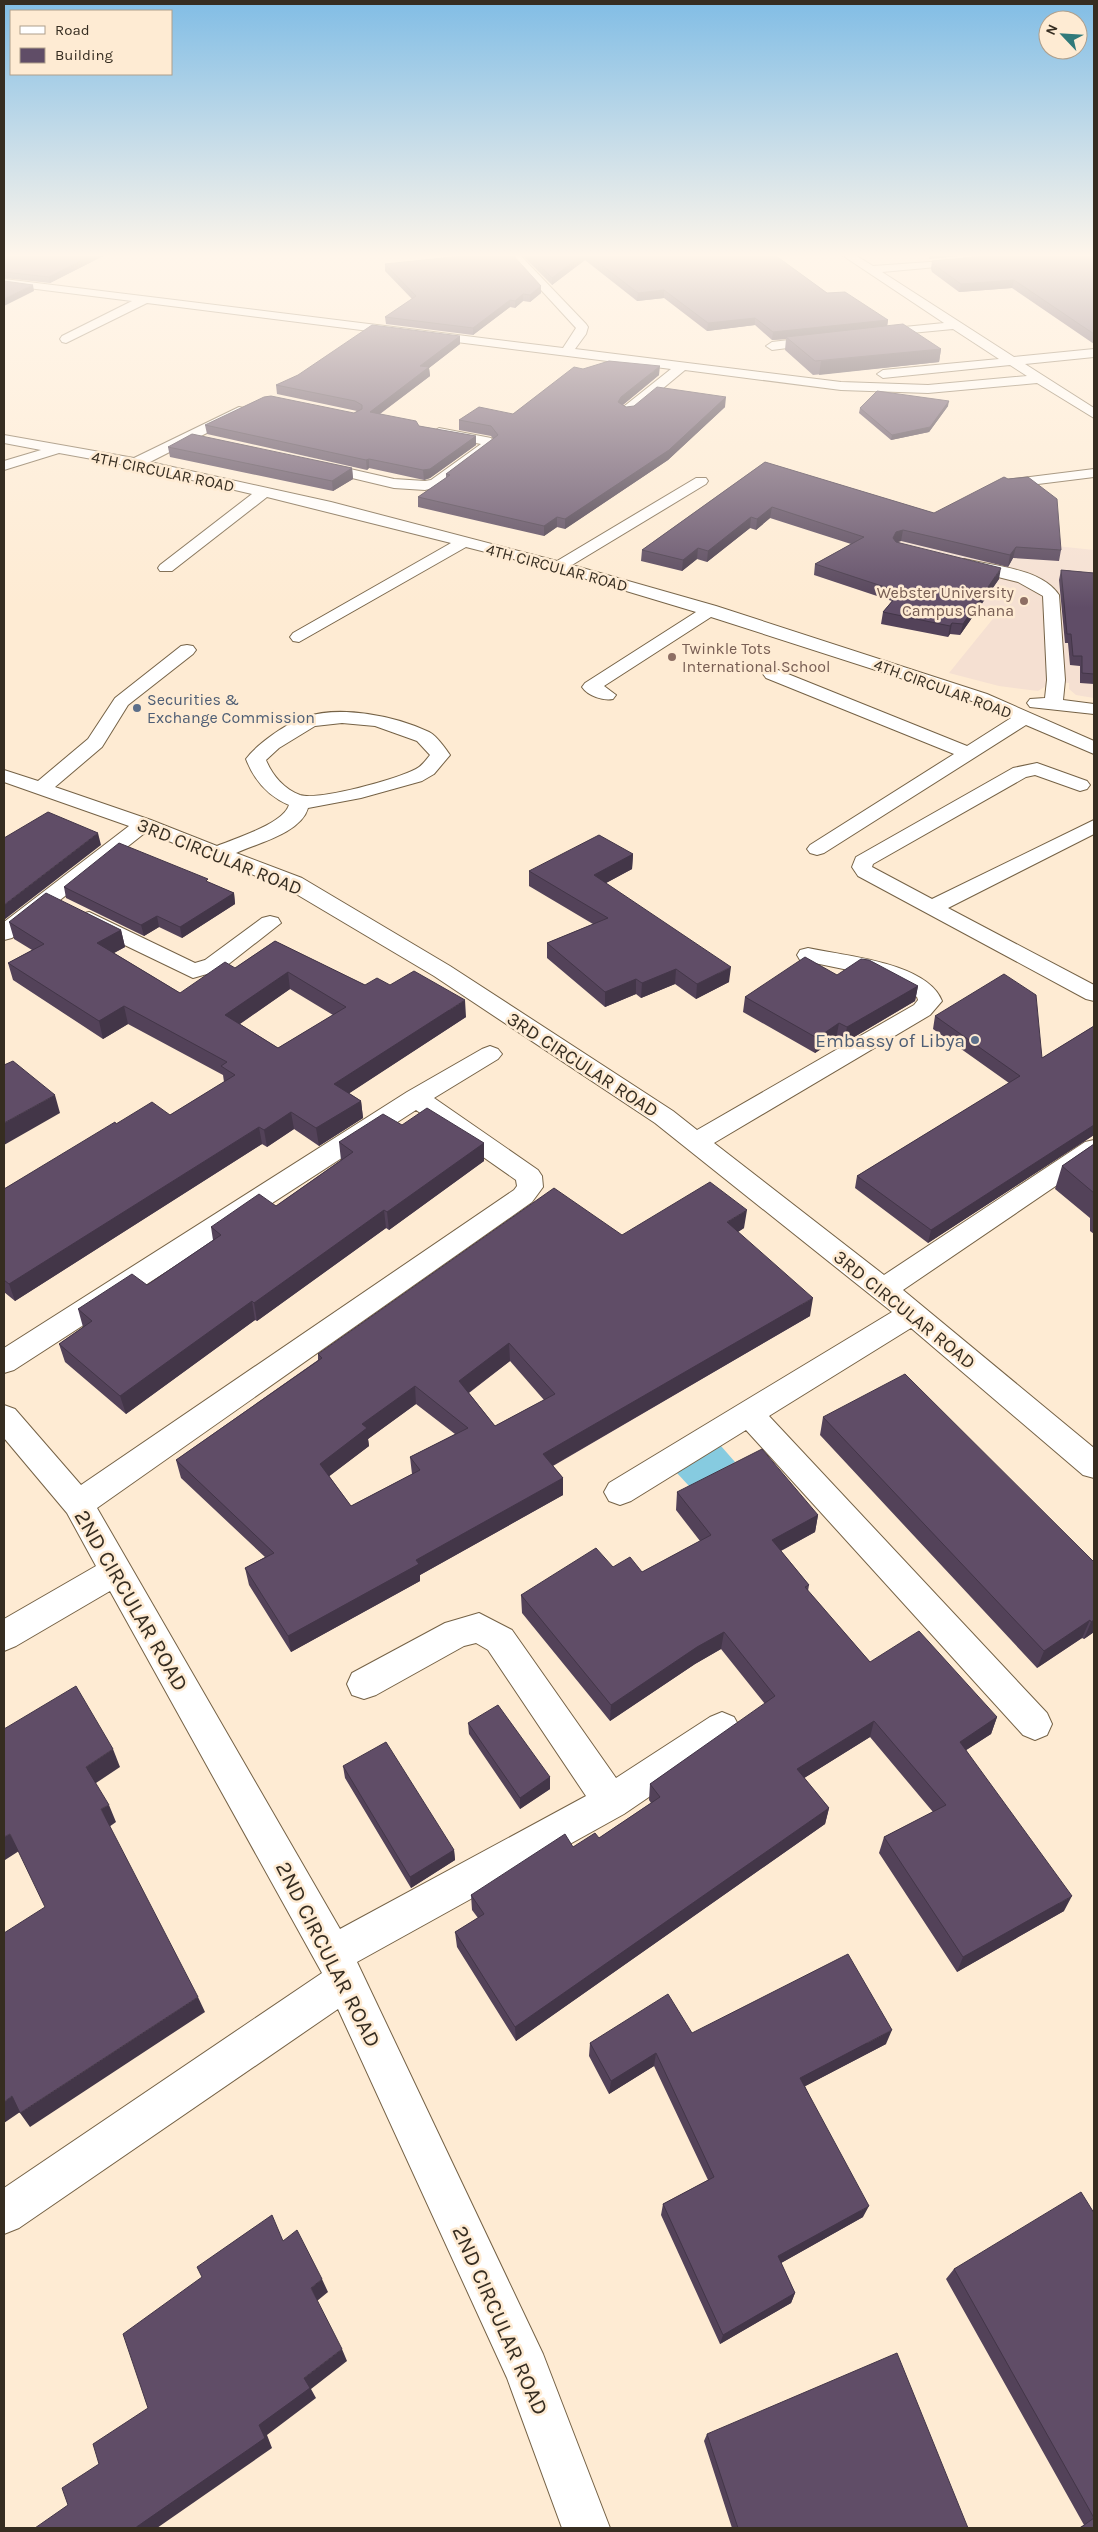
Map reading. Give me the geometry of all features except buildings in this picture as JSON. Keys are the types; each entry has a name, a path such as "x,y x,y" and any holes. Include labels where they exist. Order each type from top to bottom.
{"street":[{"path":"627,411 676,371"},
{"path":"720,371 885,389 928,389 1038,379"},
{"path":"874,374 904,371"},
{"path":"1026,371 1094,414"},
{"path":"136,464 251,406"},
{"path":"306,462 418,487 436,483 485,450 489,445 486,441 425,430"},
{"path":"189,437 208,441"},
{"name":"4TH CIRCULAR ROAD","path":"4,438 264,492 558,566 710,610 981,698 1094,748"},
{"path":"4,466 57,449"},
{"path":"1006,484 1094,473"},
{"path":"558,566 701,481"},
{"path":"389,494 403,484"},
{"path":"166,568 264,492"},
{"path":"361,515 375,505"},
{"path":"298,637 463,542"},
{"path":"948,560 1022,579 1045,588 1049,592 1056,680 1053,705"},
{"path":"607,695 591,687 710,610"},
{"path":"40,789 95,743 121,702 187,650"},
{"path":"772,674 968,753"},
{"path":"981,698 1094,709"},
{"path":"342,717 378,721 424,737 440,755 426,771 404,781 361,793 300,802 275,788 260,773 256,759 272,744 310,721 342,717"},
{"path":"817,849 1025,717"},
{"path":"1090,785 1037,769 1020,772 864,861 862,867 865,872 1094,994"},
{"name":"3RD CIRCULAR ROAD","path":"4,776 144,824 294,883 442,971 664,1117 913,1313 1094,1466"},
{"path":"218,853 280,826 296,815 300,802"},
{"path":"4,933 62,905 144,824"},
{"path":"933,907 1094,826"},
{"path":"62,905 193,971 213,965 270,923"},
{"path":"696,1142 922,1010 930,1001 927,993 894,973 808,956"},
{"path":"4,1362 416,1098 490,1054"},
{"path":"78,1504 523,1196 530,1187 529,1176 416,1098"},
{"path":"883,1290 1094,1148"},
{"path":"620,1492 913,1313"},
{"path":"749,1414 1034,1724"},
{"name":"2ND CIRCULAR ROAD","path":"4,1417 78,1504 340,1967 526,2370 586,2528"},
{"path":"4,1636 116,1571"},
{"path":"364,1684 457,1633 479,1628 500,1640 611,1802"},
{"path":"4,2213 340,1967 611,1802 722,1728"}],"shaded area":[{"name":"Webster University Campus Ghana","path":"933,518 1008,541 1094,550 1094,698 1076,695 1069,689 1069,683 1046,681 1046,686 1038,691 999,686 949,673 1000,610 908,592 851,566"}],"water":[{"path":"721,1446 735,1462 690,1487 676,1472"}],"place":[{"name":"Webster University Campus Ghana","path":"1024,601"},
{"name":"Twinkle Tots International School","path":"672,657"},
{"name":"Securities & Exchange Commission","path":"137,708"},
{"name":"Embassy of Libya","path":"975,1040"}]}
